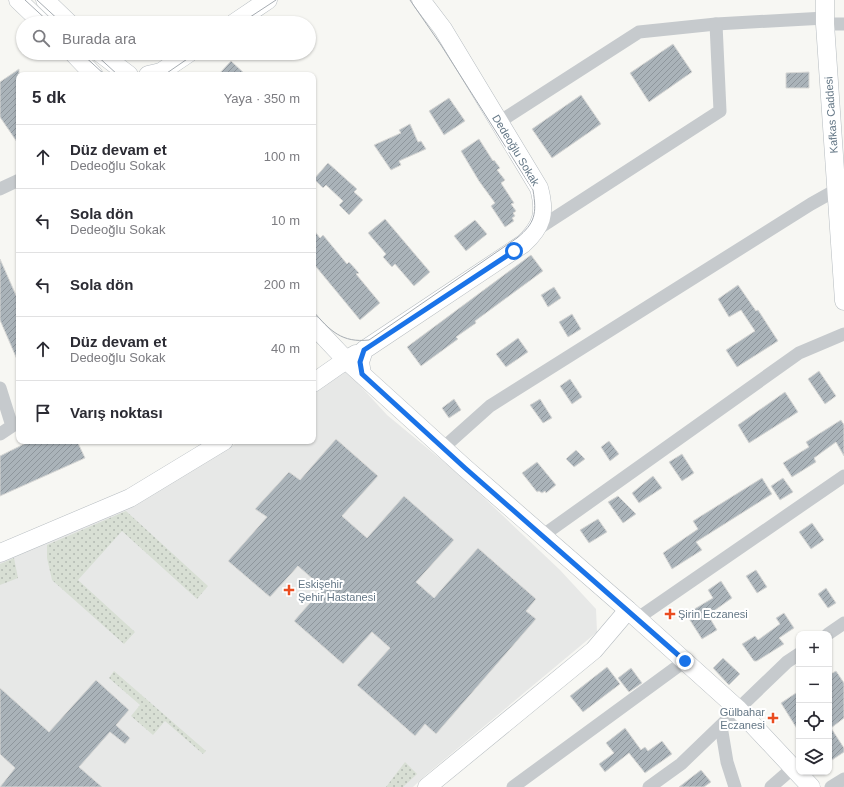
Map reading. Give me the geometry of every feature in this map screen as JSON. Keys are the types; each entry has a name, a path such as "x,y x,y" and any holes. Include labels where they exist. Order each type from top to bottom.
{"street":[{"path":"18,0 35,16"},
{"path":"45,0 62,16"},
{"path":"244,16 268,0"},
{"name":"Dedeoğlu Sokak","path":"316,381 514,251 534,235 543,212 543,202 540,188 443,29 421,0"},
{"name":"Kafkas Caddesi","path":"825,0 825,21 844,301"},
{"path":"499,122 639,32 716,24 825,21 844,24"},
{"path":"536,230 720,111 716,24"},
{"path":"80,60 91,72"},
{"path":"109,60 125,72"},
{"path":"161,72 179,60"},
{"path":"0,189 16,181"},
{"path":"443,448 490,406 811,204 836,190"},
{"path":"316,328 346,360 443,448 633,614 738,709 794,767 811,787"},
{"path":"542,536 799,353 844,334"},
{"path":"362,374 360,362 364,350"},
{"path":"0,388 12,426 0,434"},
{"path":"0,553 130,498 219,444"},
{"path":"427,787 594,650 633,614 844,476"},
{"path":"832,631 844,623"},
{"path":"649,787 681,764 787,662 796,656"},
{"path":"513,787 685,661"},
{"path":"721,726 727,762 735,787"},
{"path":"771,787 794,767"},
{"path":"832,787 844,779"}],"shaded area":[{"name":"Eskişehir Şehir Hastanesi","path":"344,368 387,415 461,476 560,570 596,609 597,632 413,787 0,787 0,557 132,505 235,444 316,444 316,391"},
{"path":"126,511 208,586 197,599 122,531 78,580 135,632 124,644 52,580 47,558 47,545"},
{"path":"14,558 18,578 0,585 0,564"},
{"path":"114,671 206,751 203,754 165,721 153,735 131,716 140,705 109,678"},
{"path":"405,762 417,774 403,787 386,787"}],"building":[{"path":"673,44 692,72 649,102 630,73"},
{"path":"231,61 243,72 221,72"},
{"path":"19,69 19,72 16,72 16,141 0,117 0,82"},
{"path":"809,72 809,88 786,88 786,73"},
{"path":"581,95 601,124 552,158 532,129"},
{"path":"449,98 465,121 444,135 429,111"},
{"path":"410,124 418,142 421,141 426,149 399,161 401,165 391,170 374,145 401,133 399,130"},
{"path":"479,139 493,161 494,160 500,168 497,170 505,180 501,183 514,203 511,204 516,211 513,213 515,216 512,218 514,221 505,227 491,206 495,203 479,181 461,151"},
{"path":"328,163 357,189 354,192 363,200 349,215 339,205 343,201 326,185 323,188 316,181 316,177"},
{"path":"385,219 430,272 414,286 395,264 392,267 383,257 386,254 368,233"},
{"path":"475,220 487,234 466,251 454,236"},
{"path":"316,233 320,238 323,235 347,264 349,262 359,273 356,274 380,303 360,320 316,267"},
{"path":"531,255 543,271 475,321 476,323 456,337 458,339 421,366 407,347"},
{"path":"0,259 16,295 16,357 0,320"},
{"path":"738,285 756,311 758,310 778,341 737,367 726,350 755,331 741,310 729,317 718,299"},
{"path":"554,287 561,298 548,307 541,295"},
{"path":"572,314 581,329 568,337 559,322"},
{"path":"518,338 528,352 506,367 496,354"},
{"path":"819,371 836,396 825,404 808,379"},
{"path":"570,379 582,397 572,404 560,386"},
{"path":"785,392 798,412 749,443 738,425"},
{"path":"454,399 461,410 449,418 442,408"},
{"path":"540,399 552,418 543,423 530,405"},
{"path":"841,420 844,425 844,456 836,442 814,458 816,462 792,477 783,463 809,447 806,442"},
{"path":"336,439 378,476 342,516 367,538 404,496 454,540 416,582 434,598 478,548 536,599 526,611 536,619 436,734 425,724 415,736 357,685 390,648 372,632 343,664 294,621 323,588 298,566 270,597 228,561 267,517 255,509 289,472 300,480"},
{"path":"609,441 619,454 610,461 601,447"},
{"path":"24,444 78,444 85,458 0,496 0,456"},
{"path":"576,450 585,459 574,467 566,459"},
{"path":"682,454 694,473 682,481 669,462"},
{"path":"537,462 556,485 546,493 545,491 542,493 539,491 537,492 522,473"},
{"path":"653,476 662,488 639,503 632,493"},
{"path":"762,478 772,494 696,542 702,550 672,569 663,553 698,529 693,521"},
{"path":"783,478 793,492 780,500 771,486"},
{"path":"618,496 636,514 623,523 608,502"},
{"path":"598,519 607,532 589,543 580,530"},
{"path":"812,523 824,540 811,549 799,532"},
{"path":"756,570 767,587 757,593 746,576"},
{"path":"721,581 732,598 708,615 717,630 702,639 686,614 713,598 708,590"},
{"path":"826,588 836,603 828,608 818,594"},
{"path":"784,613 794,628 779,638 784,644 757,661 754,661 742,644 755,636 758,640 780,624 776,618"},
{"path":"723,658 740,674 729,685 713,668"},
{"path":"607,667 620,684 583,712 570,696"},
{"path":"631,668 642,683 629,692 618,678"},
{"path":"836,671 844,683 844,718 832,727 832,703 832,673"},
{"path":"96,680 129,710 116,725 130,738 125,744 110,732 79,767 102,787 0,787 15,768 0,754 0,688 49,732"},
{"path":"796,693 796,727 781,703"},
{"path":"625,728 641,750 645,747 648,751 662,741 672,754 645,773 629,753 605,772 599,764 614,753 606,743"},
{"path":"832,730 844,748 844,752 832,760"},
{"path":"701,770 711,782 704,787 679,787"}],"tram line":[{"path":"25,0 42,16"},
{"path":"37,0 54,16"},
{"path":"252,16 276,0"},
{"path":"316,314 337,334 351,340 369,340 517,238 528,228 533,217 535,206 533,190 441,45 410,0"},
{"path":"89,60 102,72"},
{"path":"102,60 115,72"},
{"path":"168,72 186,60"}],"place":[{"name":"Eskişehir Şehir Hastanesi","path":"289,590"},
{"name":"Şirin Eczanesi","path":"670,614"},
{"name":"Gülbahar Eczanesi","path":"773,718"}],"route":[{"path":"514,251 364,350 360,362 362,374 465,468 563,555 638,618 685,661"}]}
